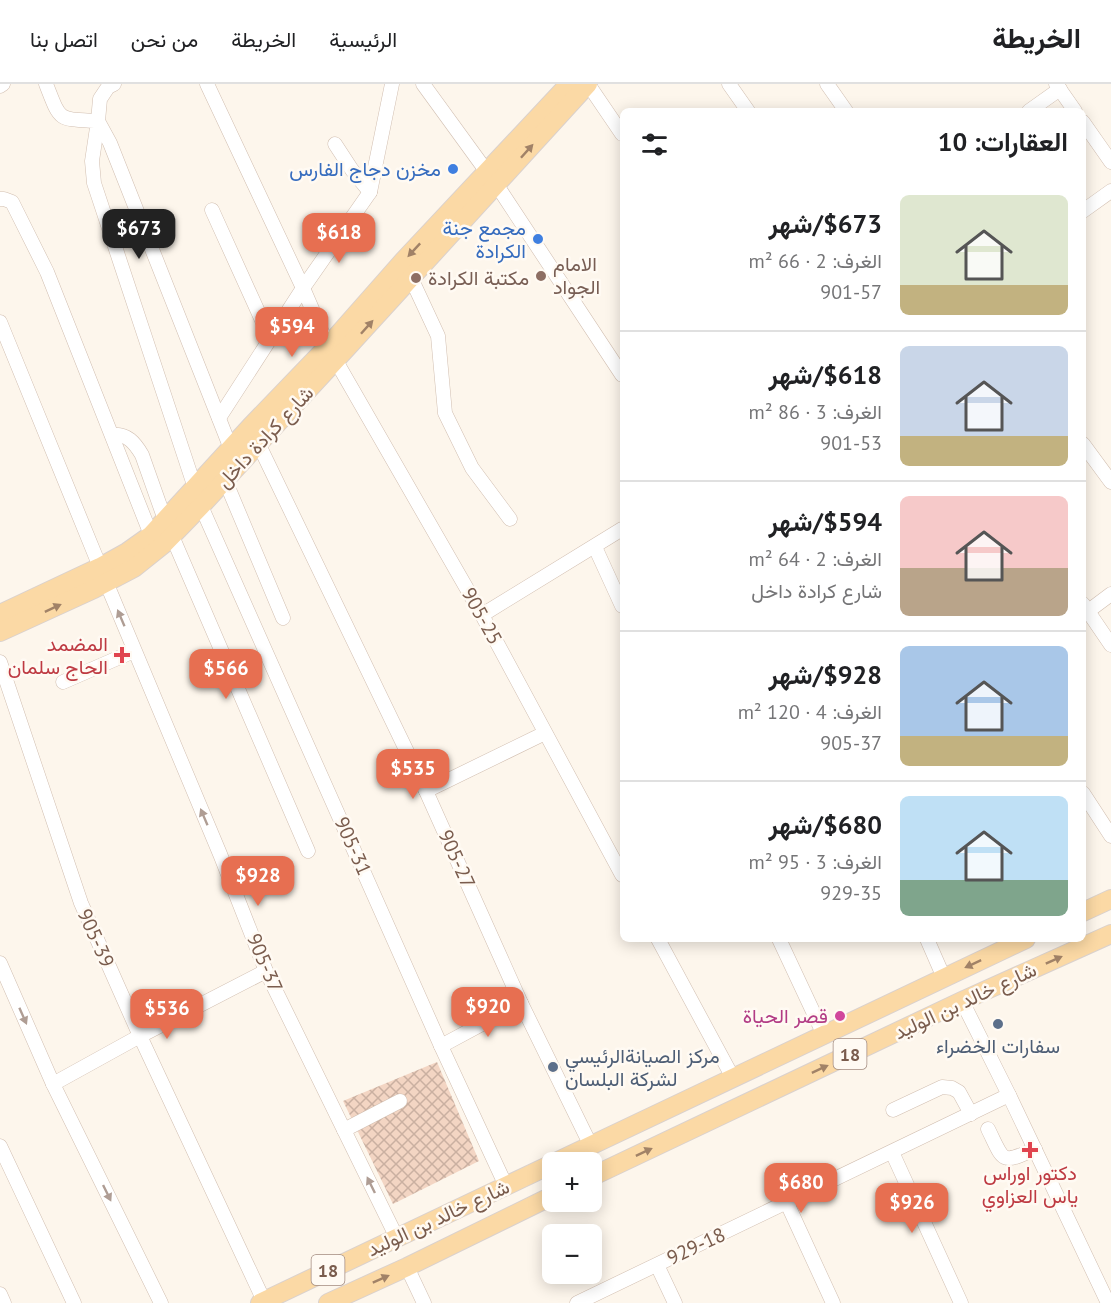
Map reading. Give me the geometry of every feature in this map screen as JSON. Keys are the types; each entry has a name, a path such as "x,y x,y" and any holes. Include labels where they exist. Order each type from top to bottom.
{"main road":[{"name":"شارع كرادة داخل","path":"0,614 103,575 134,568 159,549 169,528 195,488 231,449 411,278 569,84"},
{"name":"شارع كرادة داخل","path":"0,632 103,575 127,552 151,535 169,528 201,506 258,443 403,261 588,84"},
{"path":"1086,911 1111,899"},
{"name":"شارع خالد بن الوليد","path":"602,1172 962,1001 1111,934"},
{"name":"شارع خالد بن الوليد","path":"578,1152 1020,942"},
{"name":"شارع خالد بن الوليد","path":"262,1302 542,1169"},
{"name":"شارع خالد بن الوليد","path":"328,1303 542,1201"}],"street":[{"path":"46,84 58,114 63,118 98,121"},
{"path":"114,84 108,87 100,99 92,161 94,183 195,488"},
{"name":"905-25","path":"207,84 332,353 482,615 620,870"},
{"path":"219,418 303,288 370,192 392,84"},
{"path":"423,84 492,178 620,372"},
{"path":"588,84 620,131"},
{"path":"729,84 746,108"},
{"path":"827,84 844,108"},
{"path":"1032,108 1058,86 1073,108"},
{"path":"98,121 110,143 231,449"},
{"path":"1086,126 1111,162"},
{"path":"335,144 370,192"},
{"path":"1086,209 1111,191"},
{"path":"0,199 12,202 47,272 151,535"},
{"path":"212,210 270,338"},
{"path":"411,278 438,336 445,413 472,468 510,519"},
{"name":"905-37","path":"0,322 266,971 397,1238"},
{"path":"112,435 124,435 138,448 146,462 169,528 309,851"},
{"name":"905-27","path":"258,443 426,791 521,1003 591,1146"},
{"path":"1086,448 1111,482"},
{"path":"225,480 283,618"},
{"name":"905-31","path":"201,506 441,1046 506,1186"},
{"path":"482,615 620,530"},
{"path":"595,547 620,602"},
{"path":"1086,609 1111,594"},
{"path":"1086,611 1111,645"},
{"path":"63,682 134,651"},
{"name":"905-39","path":"0,662 81,903 262,1302"},
{"path":"426,791 545,733"},
{"path":"1086,798 1111,836"},
{"path":"660,942 733,1078"},
{"path":"780,942 824,1035"},
{"path":"928,942 944,978"},
{"path":"0,963 53,1084 161,1303"},
{"path":"53,1084 266,971"},
{"path":"962,1001 1108,1303"},
{"path":"441,1046 521,1003"},
{"path":"892,1110 942,1087 952,1088 959,1092 971,1114"},
{"name":"929-18","path":"577,1303 1009,1095"},
{"path":"344,1130 400,1101"},
{"path":"988,1129 1001,1155 1006,1158 1014,1159 1035,1149"},
{"path":"0,1146 74,1303"},
{"path":"892,1152 961,1303"},
{"path":"787,1203 833,1303"},
{"path":"657,1265 675,1303"},
{"path":"407,1267 424,1303"},
{"path":"0,1294 4,1303"}],"building":[{"path":"437,1062 479,1161 393,1204 343,1101"}],"place":[{"name":"مخزن دجاج الفارس","path":"453,169"},
{"name":"مجمع جنة الكرادة","path":"538,239"},
{"name":"الامام الجواد","path":"541,276"},
{"name":"مكتبة الكرادة","path":"416,278"},
{"name":"المضمد الحاج سلمان","path":"122,655"},
{"name":"قصر الحياة","path":"840,1016"},
{"name":"سفارات الخضراء","path":"998,1024"},
{"name":"مركز الصيانةالرئيسي لشركة البلسان","path":"553,1067"},
{"name":"دكتور اوراس ياس العزاوي","path":"1030,1150"}]}
